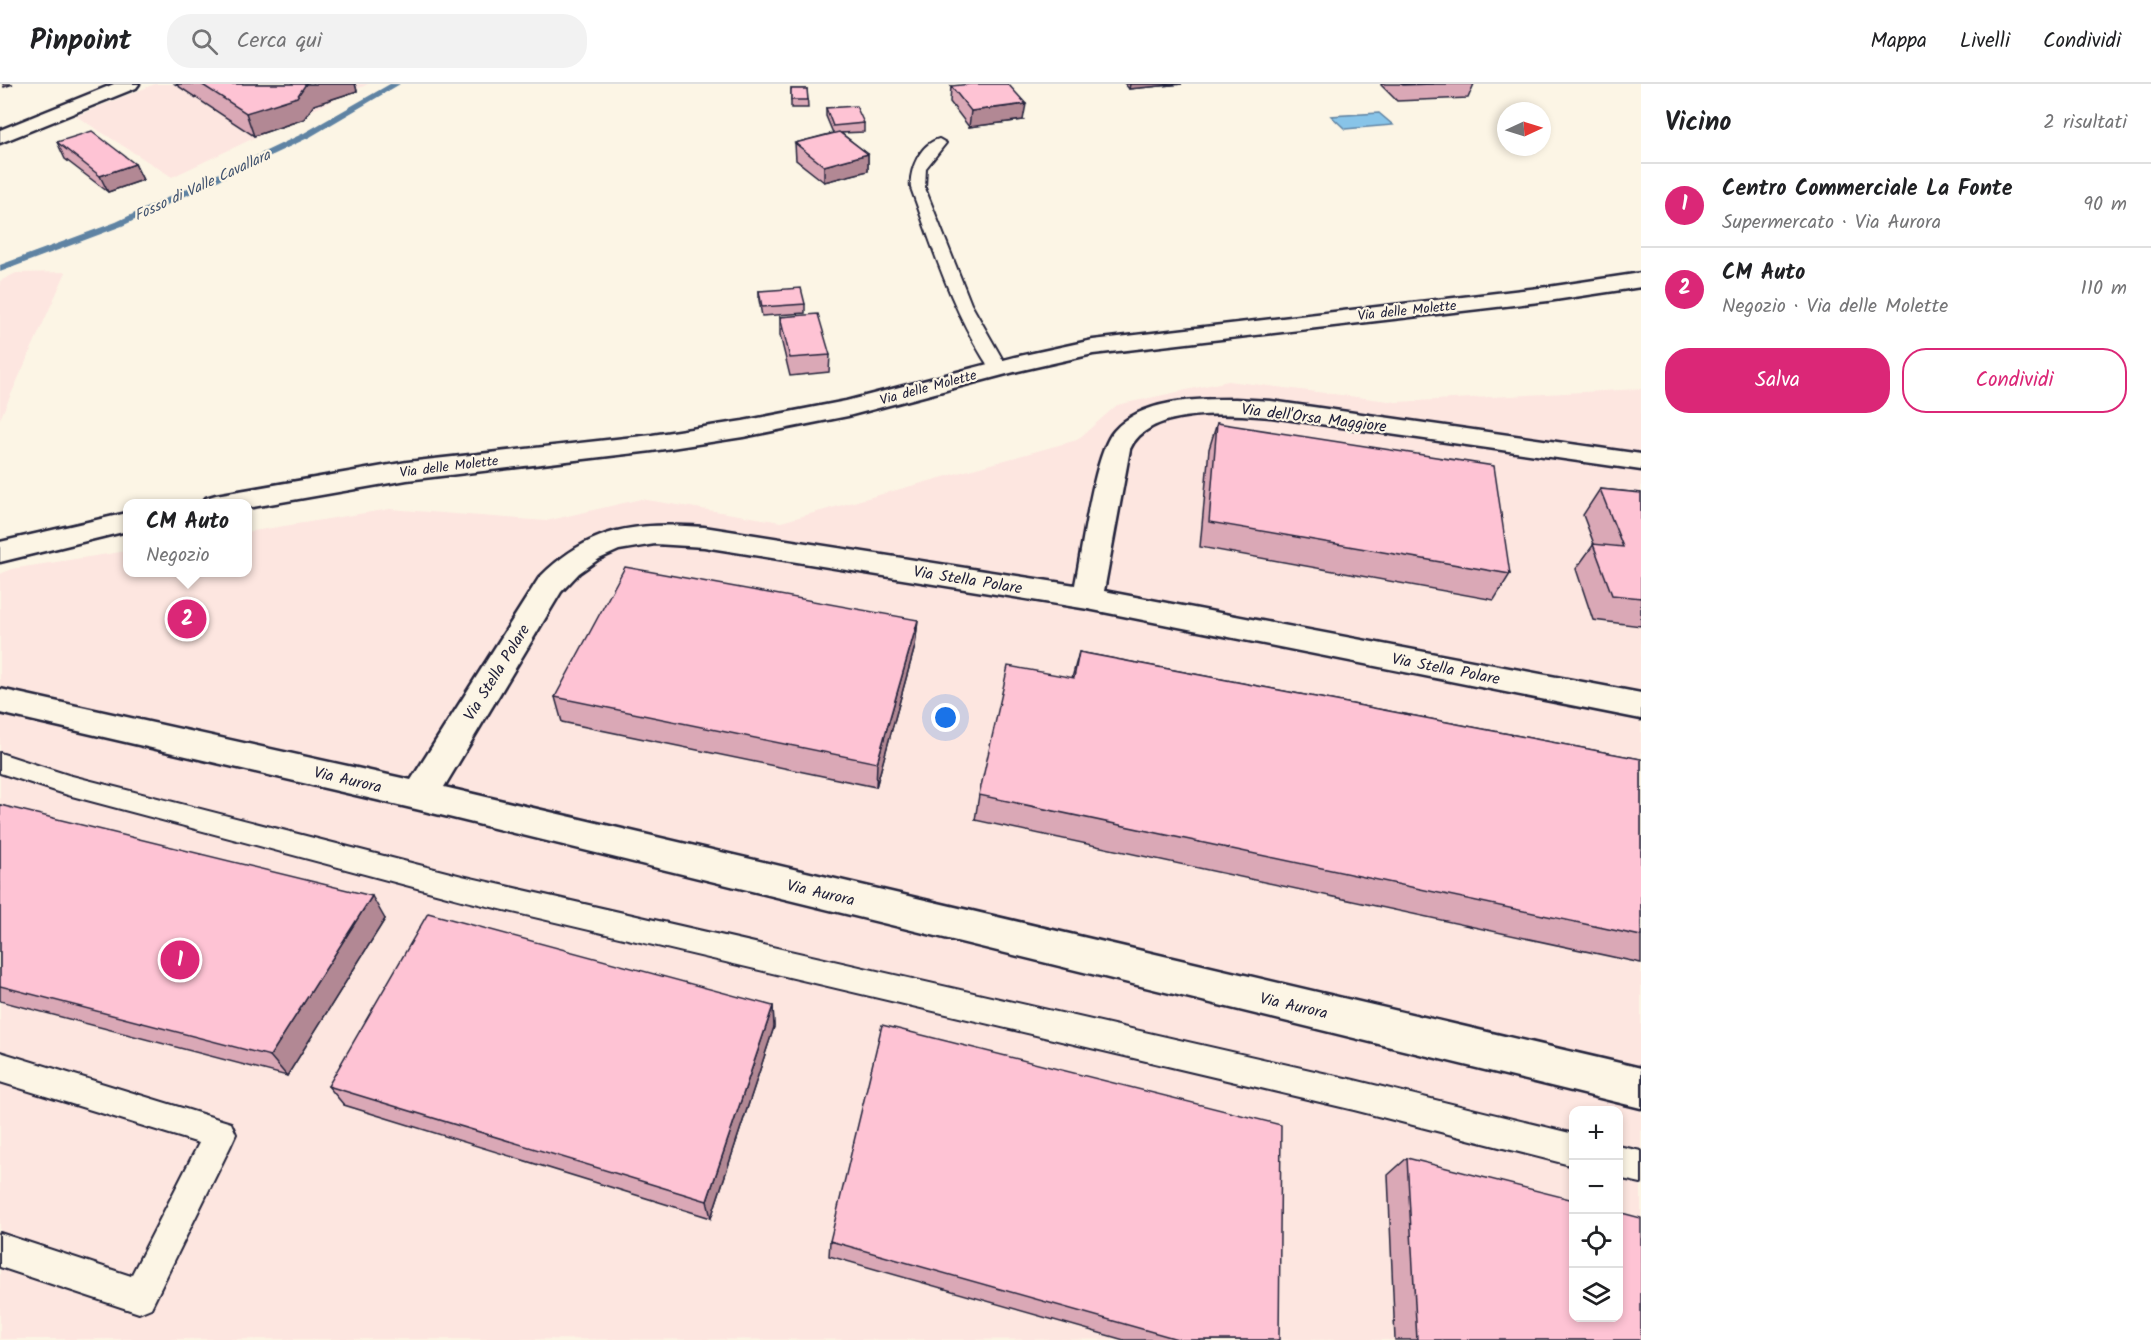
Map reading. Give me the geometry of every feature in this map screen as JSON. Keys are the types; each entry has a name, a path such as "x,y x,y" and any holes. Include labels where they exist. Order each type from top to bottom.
{"street":[{"path":"0,137 130,84"},
{"name":"Via delle Molette","path":"245,499 407,471 652,443 743,429 839,410 1075,351 1133,341 1548,294 1641,280"},
{"name":"Via dell'Orsa Maggiore","path":"1088,598 1118,445 1124,436 1140,422 1161,415 1216,408 1271,409 1641,462"},
{"path":"0,552 123,523"},
{"name":"Via Stella Polare","path":"420,796 550,585 572,561 615,540 654,534 701,536 1088,598 1641,706"},
{"name":"Via Aurora","path":"0,701 420,796 1641,1088"}],"lane":[{"path":"939,143 920,164 917,171 918,188 966,313 999,369"},
{"path":"0,763 68,785 462,888 1354,1095 1569,1149"},
{"path":"0,1067 220,1134 139,1296 0,1250"},
{"path":"1623,1163 1641,1167"}],"shaded area":[{"path":"155,84 368,84 172,177 76,116"},
{"path":"66,272 0,419 0,281 16,273"},
{"path":"1228,381 1397,402 1641,389 1641,1340 0,1339 0,574 11,569 123,552 123,577 252,577 252,531 390,509 546,521 641,499 781,522 1077,440 1117,405"}],"water":[{"path":"1379,113 1393,125 1345,129 1331,116"}],"building":[{"path":"201,84 306,84 297,97 246,113"},
{"path":"1008,84 1026,104 971,111 951,86"},
{"path":"791,89 807,89 808,100 791,100"},
{"path":"856,106 864,123 833,126 826,108"},
{"path":"92,131 135,164 100,176 57,142"},
{"path":"839,132 868,154 824,166 795,143"},
{"path":"801,288 805,304 762,307 759,291"},
{"path":"818,314 830,355 790,358 780,317"},
{"path":"1217,423 1494,466 1510,574 1209,522"},
{"path":"1600,489 1641,493 1641,598 1612,595 1593,544 1623,547"},
{"path":"625,567 918,620 877,763 555,697"},
{"path":"1079,652 1641,759 1641,936 979,795 1008,666 1074,678"},
{"path":"0,805 372,896 270,1056 0,986"},
{"path":"428,913 773,1006 707,1201 328,1086"},
{"path":"882,1025 1281,1125 1279,1340 1181,1340 830,1241"},
{"path":"1407,1158 1569,1199 1569,1322 1623,1322 1623,1213 1641,1218 1641,1340 1417,1340"}],"waterway":[{"name":"Fosso di Valle Cavallara","path":"0,269 119,224 307,135 396,84"}],"place":[{"name":"CM Auto","path":"187,619"},
{"name":"Centro Commerciale La Fonte","path":"180,960"}]}
